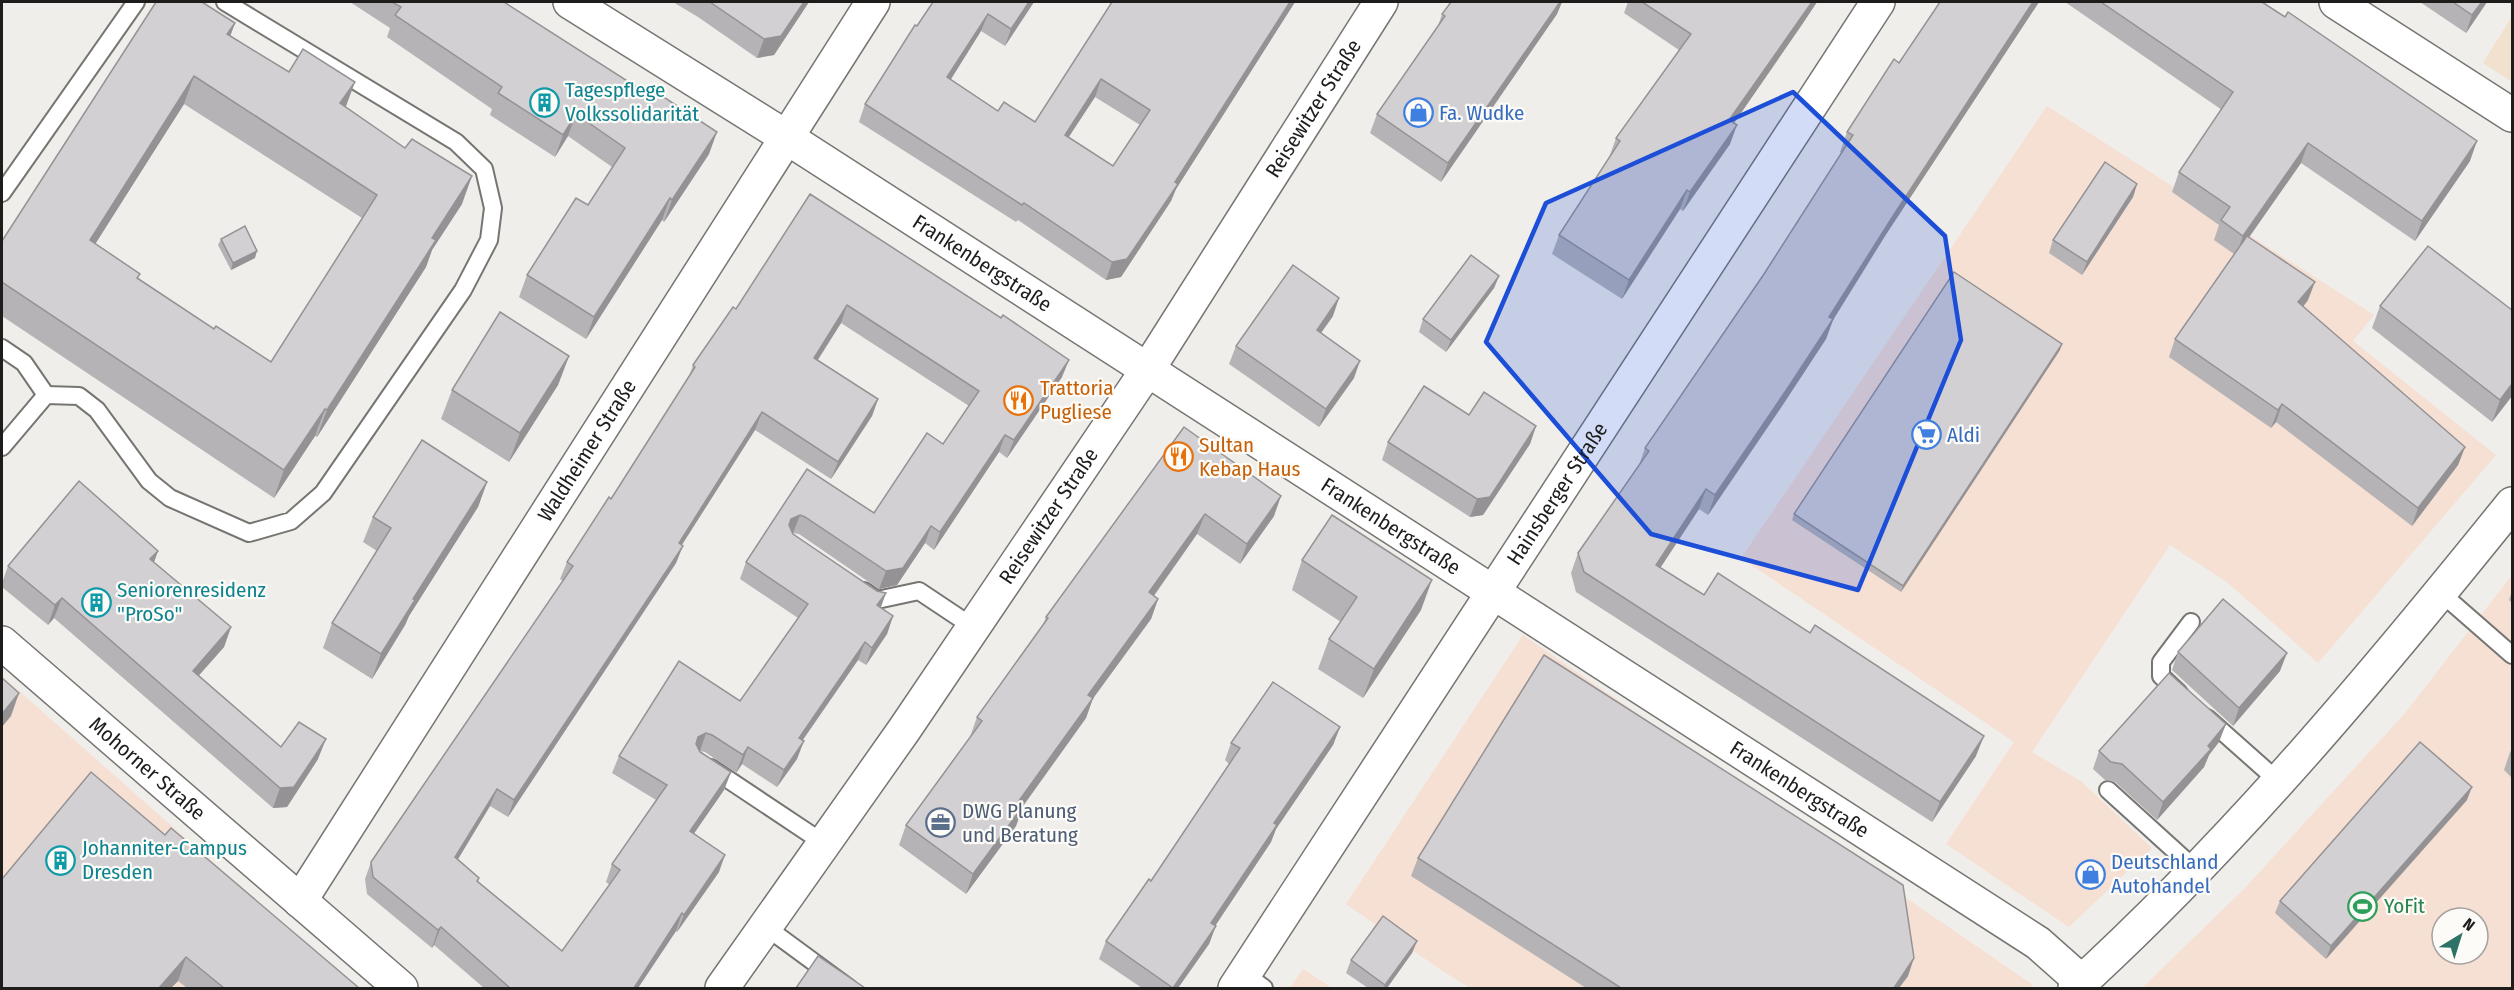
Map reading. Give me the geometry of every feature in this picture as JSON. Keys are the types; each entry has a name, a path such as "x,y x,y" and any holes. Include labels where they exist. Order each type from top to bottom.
{"street":[{"name":"Frankenbergstraße","path":"570,2 786,137 1148,369 2038,943 2078,985"},
{"name":"Waldheimer Straße","path":"300,901 873,2"},
{"name":"Reisewitzer Straße","path":"722,988 825,844 1148,369 1381,2"},
{"name":"Hainsberger Straße","path":"1248,984 1494,592 1878,2"},
{"path":"2336,2 2512,115"},
{"path":"2078,985 2195,869 2278,781 2441,593 2512,504"},
{"name":"Mohorner Straße","path":"2,643 401,988"}],"lane":[{"path":"2,193 136,2"},
{"path":"46,395 79,396 97,410 149,481 170,498 249,533 291,521 323,494 463,290 489,240 493,208 484,169 456,142 225,2"},
{"path":"2,348 24,363 46,395"},
{"path":"2,447 46,395"},
{"path":"849,581 878,600 919,591 973,627"},
{"path":"2441,593 2512,655"},
{"path":"2191,622 2161,662 2161,676 2278,781"},
{"path":"700,761 825,844"},
{"path":"2108,790 2195,869"},
{"path":"766,927 849,988"}],"highlighted area":[{"path":"1793,92 1945,236 1961,340 1858,590 1651,534 1486,342 1546,203"}],"shaded area":[{"path":"2512,16 2512,82 2483,63"},
{"path":"2047,106 2374,315 2353,341 2496,455 2318,663 2228,583 2170,545 2032,752 2082,782 2152,848 2069,927 1946,844 2014,742 1741,558"},
{"path":"2512,575 2512,988 2142,988 2244,889 2406,712"},
{"path":"1523,635 2033,985 2029,988 1470,988 1441,970 1346,904"},
{"path":"2,676 355,988 2,988"},
{"path":"1303,969 1332,988 1290,988"}],"building":[{"path":"156,2 202,2 235,23 227,34 289,72 303,49 355,82 340,103 405,148 412,139 472,176 432,238 436,240 327,410 325,409 284,470 2,282 2,241","holes":["194,76 377,195 271,362 216,326 214,329 137,278 140,274 90,240"]},
{"path":"392,2 504,2 646,93 650,88 717,132 672,200 670,198 594,317 527,275 576,198 588,205 625,148 576,114 563,135 498,93 502,87 395,15 401,7"},
{"path":"710,2 804,2 781,36 764,39"},
{"path":"933,2 1029,2 1011,29 988,14 947,77 998,111 1004,102 1035,122 1112,2 1290,2 1175,182 1178,184 1127,259 1112,262 1024,203 1022,205 865,104 915,25 917,26","holes":["1101,79 1150,110 1113,166 1065,135"]},
{"path":"1451,2 1560,2 1448,163 1377,114 1445,16 1442,14"},
{"path":"1642,2 1812,2 1729,120 1737,125 1690,192 1687,190 1629,280 1559,235 1620,141 1616,138 1691,34"},
{"path":"1940,2 2033,2 1893,216 1829,317 1833,319 1789,386 1715,495 1706,489 1656,565 1704,595 1718,573 1810,633 1815,625 1984,736 1940,802 1584,572 1578,553 1649,451 1645,448 1764,274 1853,135 1847,132 1894,59 1899,63"},
{"path":"2101,2 2262,2 2285,17 2288,12 2477,141 2422,221 2308,143 2243,236 2221,220 2230,207 2179,172 2233,92"},
{"path":"2453,2 2482,2 2472,15"},
{"path":"2105,162 2137,184 2087,262 2053,240"},
{"path":"810,194 1001,318 1003,315 1069,360 1014,440 1005,435 940,532 931,526 903,568 886,571 805,517 800,515 791,519 789,525 793,534 877,591 886,593 877,605 893,616 872,648 865,642 799,738 804,741 784,770 748,747 743,755 712,735 706,733 698,737 696,744 700,752 731,772 690,831 725,855 684,915 682,913 634,988 510,988 441,927 438,930 373,877 371,862 573,566 567,562 609,497 611,499 695,367 693,365 733,307 736,309","holes":["847,305 979,391 943,444 927,433 874,513 807,469 746,562 808,604 740,701 679,661 619,756 667,785 612,864 620,870 562,951 477,881 479,878 455,857 497,789 514,800 683,546 679,543 762,412 838,462 878,399 814,358"]},
{"path":"245,226 257,251 233,263 221,239"},
{"path":"2247,236 2315,282 2298,302 2465,447 2418,508 2282,404 2278,410 2175,339"},
{"path":"2428,246 2512,310 2512,384 2500,400 2380,306"},
{"path":"1471,255 1499,276 1451,340 1423,319"},
{"path":"1293,265 1339,298 1317,330 1360,361 1326,409 1236,346"},
{"name":"Aldi","path":"1954,272 2062,344 1903,586 1794,514"},
{"path":"500,312 569,356 520,433 452,390"},
{"path":"1424,386 1469,415 1484,392 1536,426 1490,497 1477,499 1388,442"},
{"path":"1184,427 1281,496 1247,544 1205,514 1149,592 1158,599 1088,695 1093,698 1018,802 1023,806 973,874 906,825 982,721 977,717 1048,618 1046,617"},
{"path":"422,440 487,482 381,654 332,623 391,528 373,517"},
{"name":"Seniorenresidenz \"ProSo\"","path":"79,481 158,551 150,559 231,627 193,671 281,747 299,722 326,739 294,787 280,788 62,598 55,605 8,566"},
{"path":"1332,515 1432,580 1374,669 1329,639 1357,597 1302,560"},
{"path":"2223,599 2287,653 2239,708 2178,652"},
{"path":"1544,655 1903,885 1914,958 1894,988 1621,988 1418,858"},
{"path":"2169,673 2226,724 2208,746 2211,749 2163,802 2122,764 2111,762 2099,751"},
{"path":"2,678 19,693 2,714"},
{"path":"1273,682 1340,727 1274,823 1277,825 1211,923 1216,926 1173,988 1106,941 1149,879 1151,881 1240,748 1231,743"},
{"path":"2420,742 2472,787 2331,946 2280,901"},
{"path":"91,772 165,835 171,828 359,988 224,988 186,957 159,988 2,988 2,879"},
{"path":"1383,916 1417,941 1385,985 1351,960"},
{"path":"818,956 865,988 796,988"}],"place":[{"name":"Tagespflege Volkssolidarität","path":"544,102"},
{"name":"Fa. Wudke","path":"1418,113"},
{"name":"Trattoria Pugliese","path":"1019,400"},
{"name":"Aldi","path":"1926,435"},
{"name":"Sultan Kebap Haus","path":"1178,457"},
{"name":"Seniorenresidenz \"ProSo\"","path":"96,602"},
{"name":"DWG Planung und Beratung","path":"941,823"},
{"name":"Johanniter-Campus Dresden","path":"61,860"},
{"name":"Deutschland Autohandel","path":"2090,874"},
{"name":"YoFit","path":"2363,906"}]}
